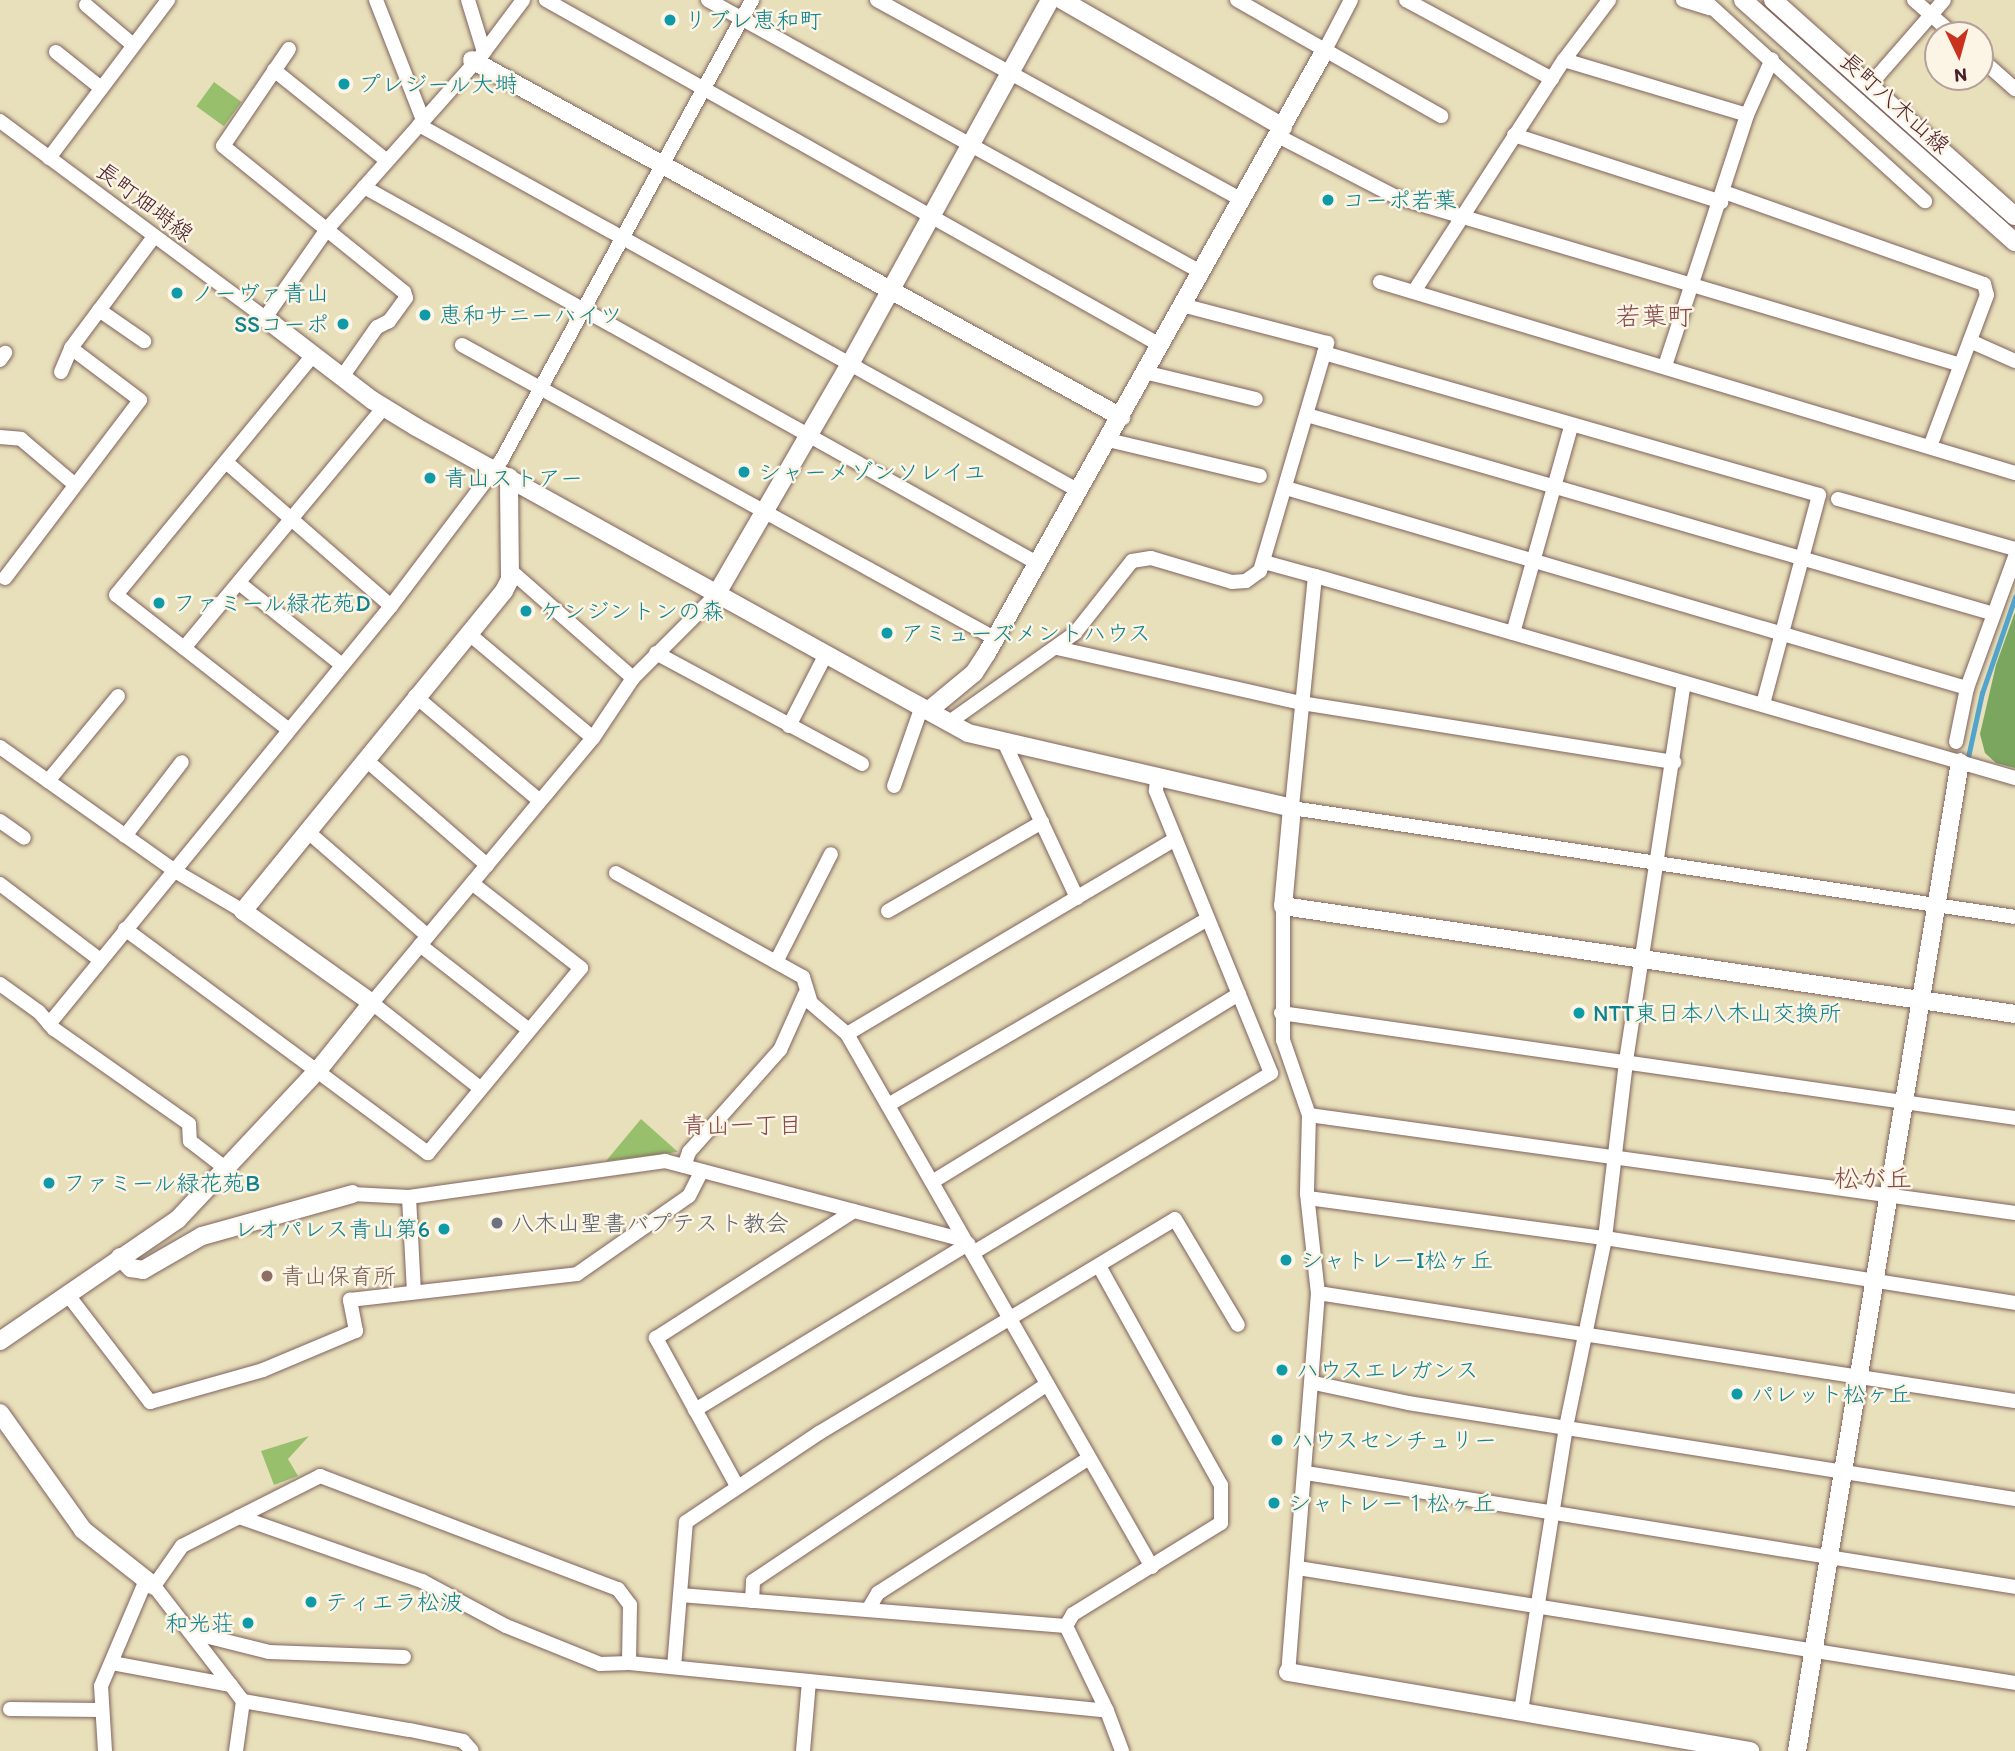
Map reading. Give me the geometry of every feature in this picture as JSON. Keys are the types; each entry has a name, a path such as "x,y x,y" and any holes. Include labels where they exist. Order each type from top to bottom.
{"street":[{"path":"49,158 131,44 168,0"},
{"path":"376,0 421,123 621,238 1079,491"},
{"path":"468,0 478,56 888,290 1121,417"},
{"path":"523,0 421,123 327,229 265,318 384,407 948,723 1005,744 1292,808 2015,917"},
{"path":"546,0 1160,345"},
{"path":"708,0 1199,271"},
{"path":"50,1024 125,929 502,473 538,390 752,0"},
{"path":"877,0 1242,200"},
{"path":"0,1341 178,1219 319,1069 593,738 633,678 716,595 850,364 888,290 1050,0"},
{"path":"1062,0 1280,132 1396,197 1464,215 1961,365"},
{"path":"1237,0 1441,116"},
{"path":"894,786 925,709 974,673 996,639 1351,0"},
{"path":"1406,0 1552,79"},
{"path":"1415,290 1564,60 1609,0"},
{"path":"1683,0 1709,5 1772,59 1925,201"},
{"name":"長町八木山線","path":"1743,0 2015,242"},
{"path":"1773,0 2015,216"},
{"path":"1914,0 1938,21"},
{"path":"1869,86 1944,0"},
{"path":"86,5 131,44"},
{"path":"289,49 223,146 327,229 406,298 342,377"},
{"path":"57,52 101,88"},
{"path":"1665,366 1747,114 1772,59"},
{"path":"1564,60 1747,114"},
{"path":"1994,70 2015,89"},
{"path":"274,71 387,161"},
{"name":"長町畑塒線","path":"0,121 153,238 265,318"},
{"path":"1514,135 1722,197 1984,284 1987,295 1930,447"},
{"path":"364,187 1037,563"},
{"path":"61,372 71,348 153,238"},
{"path":"1380,282 1415,290 2015,473"},
{"path":"948,723 1057,648 1132,561 1151,558 1231,582 1246,581 1260,571 1327,343 1182,305"},
{"path":"99,310 144,341"},
{"path":"1970,341 2015,361"},
{"path":"462,345 538,390 996,639"},
{"path":"5,578 74,484 140,401 71,348"},
{"path":"1324,353 1819,495 1763,704"},
{"path":"289,730 116,595 313,355"},
{"path":"1144,372 1256,399"},
{"path":"184,648 384,407"},
{"path":"1307,415 1554,489 1994,614"},
{"path":"1513,633 1571,426"},
{"path":"0,437 21,439 74,484"},
{"path":"1108,440 1260,476"},
{"path":"226,462 391,606"},
{"path":"243,911 415,696 504,591 510,570 502,473"},
{"path":"1286,488 1784,630 1967,688"},
{"path":"1838,499 2015,549"},
{"path":"1956,742 1967,688 2015,557"},
{"path":"1264,562 2015,778"},
{"path":"510,570 633,678"},
{"path":"1315,576 1283,906 1283,1040 1309,1115 1308,1198 1318,1293 1314,1383 1288,1672 1521,1711 1664,1744 1751,1751"},
{"path":"239,583 342,665"},
{"path":"468,633 593,738"},
{"path":"1057,648 1301,703 1674,762"},
{"path":"656,653 862,764"},
{"path":"789,726 826,654"},
{"path":"1521,1711 1566,1427 1588,1333 1605,1238 1626,1061 1684,683"},
{"path":"48,781 118,696"},
{"path":"415,696 540,801"},
{"path":"1005,744 1077,898"},
{"path":"0,748 175,871 243,911 372,1003 480,1088"},
{"path":"365,759 487,865"},
{"path":"125,836 183,762"},
{"path":"1797,1751 1872,1280 1959,762"},
{"path":"695,1410 968,1246 1271,1073 1156,792 1157,777"},
{"path":"0,821 24,838"},
{"path":"888,911 1042,822"},
{"path":"307,831 424,941 528,1029"},
{"path":"847,1034 1176,839"},
{"path":"776,962 831,854"},
{"path":"616,873 803,977 805,994 780,1050 689,1152 684,1166"},
{"path":"125,929 319,1069 428,1153 581,968 472,883"},
{"path":"0,884 100,960"},
{"path":"1283,906 1920,997 2015,1014"},
{"path":"888,1105 1208,919"},
{"path":"0,984 50,1024 190,1124 190,1140 225,1167"},
{"path":"805,994 847,1034 1152,1567"},
{"path":"932,1182 1239,994"},
{"path":"1281,1013 2015,1118"},
{"path":"1309,1115 1615,1154 1888,1192 2015,1213"},
{"path":"120,1257 131,1268 143,1270 202,1236 352,1194 409,1197 665,1161 968,1246"},
{"path":"68,1295 150,1402 263,1370 356,1331 350,1300 577,1274 689,1196 702,1171"},
{"path":"409,1197 414,1291"},
{"path":"1308,1198 1605,1238 2015,1303"},
{"path":"737,1486 656,1338 854,1212"},
{"path":"674,1667 686,1522 737,1486 1011,1318 1175,1219 1238,1325"},
{"path":"1066,1626 1073,1614 1221,1522 1222,1485 1099,1266"},
{"path":"1318,1293 2015,1401"},
{"path":"1314,1383 1566,1427 2015,1499"},
{"path":"752,1601 753,1581 1047,1384"},
{"path":"0,1413 83,1530 150,1583 193,1633 243,1701 465,1748"},
{"path":"868,1610 878,1593 1089,1458"},
{"path":"1306,1473 2015,1587"},
{"path":"105,1751 101,1686 150,1583 182,1545 320,1476 618,1589 630,1605 629,1663"},
{"path":"239,1517 422,1581 506,1626 600,1664 629,1663 674,1667 1107,1711"},
{"path":"1297,1568 2015,1684"},
{"path":"680,1595 1066,1626"},
{"path":"1066,1626 1107,1711 1122,1751"},
{"path":"193,1633 270,1653 404,1657"},
{"path":"112,1663 231,1685"},
{"path":"803,1751 809,1681"},
{"path":"236,1751 243,1701"},
{"path":"10,1709 101,1710"}],"green space":[{"path":"214,82 242,102 224,126 196,106"},
{"path":"2015,612 2015,768 1996,763 1985,753 1980,734 1996,665"},
{"path":"641,1119 678,1152 606,1161"},
{"path":"309,1436 288,1459 298,1476 274,1485 261,1451"}],"waterway":[{"path":"1968,757 1982,693 2015,597"}],"place":[{"name":"リブレ恵和町","path":"670,20"},
{"name":"プレジール大塒","path":"344,84"},
{"name":"コーポ若葉","path":"1328,200"},
{"name":"ノーヴァ青山","path":"177,293"},
{"name":"恵和サニーハイツ","path":"425,315"},
{"name":"SSコーポ","path":"343,324"},
{"name":"シャーメゾンソレイユ","path":"744,472"},
{"name":"青山ストアー","path":"430,478"},
{"name":"ファミール緑花苑D","path":"159,603"},
{"name":"ケンジントンの森","path":"526,611"},
{"name":"アミューズメントハウス","path":"887,633"},
{"name":"NTT東日本八木山交換所","path":"1579,1013"},
{"name":"ファミール緑花苑B","path":"49,1183"},
{"name":"八木山聖書バプテスト教会","path":"497,1223"},
{"name":"レオパレス青山第6","path":"444,1229"},
{"name":"シャトレーI松ヶ丘","path":"1286,1260"},
{"name":"青山保育所","path":"267,1276"},
{"name":"ハウスエレガンス","path":"1282,1370"},
{"name":"パレット松ヶ丘","path":"1737,1394"},
{"name":"ハウスセンチュリー","path":"1277,1440"},
{"name":"シャトレー１松ヶ丘","path":"1274,1503"},
{"name":"ティエラ松波","path":"311,1602"},
{"name":"和光荘","path":"248,1623"}],"district":[{"name":"若葉町","path":"1654,317"},
{"name":"青山一丁目","path":"742,1125"},
{"name":"松が丘","path":"1873,1179"}]}
